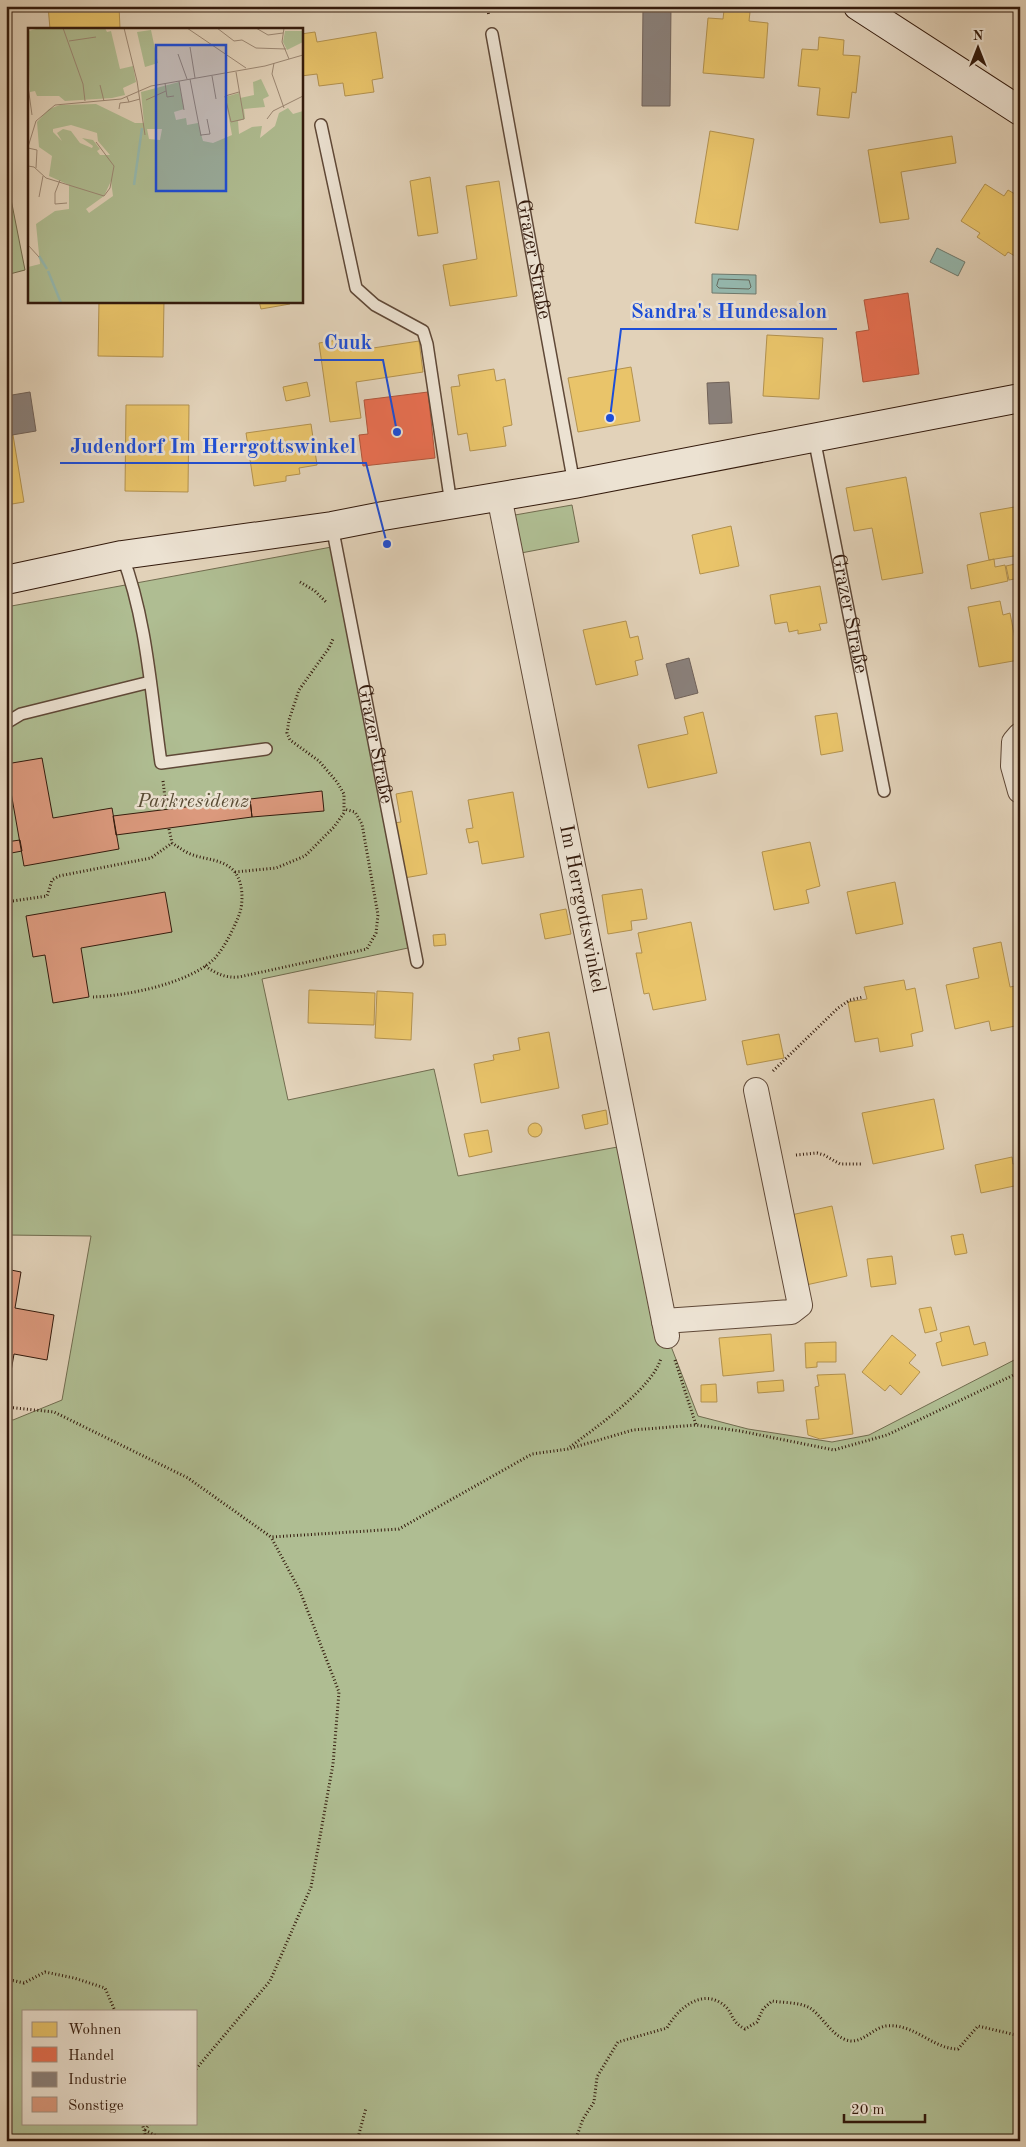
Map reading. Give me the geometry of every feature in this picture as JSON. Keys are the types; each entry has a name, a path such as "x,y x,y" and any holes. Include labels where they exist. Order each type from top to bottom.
{"main road":[{"path":"858,6 1020,111"},
{"path":"6,580 122,555 332,526 574,484 813,436 1020,398"}],"street":[{"name":"Im Herrgottswinkel","path":"499,496 665,1329"},
{"path":"1020,735 1014,742 1013,766 1020,791"},
{"path":"665,1329 791,1312 800,1305 756,1090"}],"lane":[{"name":"Grazer Straße","path":"492,34 574,484"},
{"path":"321,125 356,288 375,305 423,331 427,344 451,504"},
{"name":"Grazer Straße","path":"813,436 884,791"},
{"name":"Grazer Straße","path":"332,526 417,962"},
{"path":"122,555 132,581 150,682 161,763 266,749"},
{"path":"6,722 21,714 150,682"}],"path":[{"path":"300,582 315,591 328,605"},
{"path":"235,872 276,868 306,856 334,828 344,813 344,794 336,782 319,761 290,740 287,733 289,720 299,690 330,648 334,632"},
{"path":"161,763 166,807"},
{"path":"205,966 220,976 229,978 240,977 367,949 376,933 378,915 362,824 355,812 344,809"},
{"path":"93,997 120,995 169,984 205,966 215,958 231,934 242,906 241,888 235,872 225,864 188,853 172,843 169,829"},
{"path":"6,894 8,902 47,896 52,880 59,876 151,858 172,843"},
{"path":"756,1090 764,1079 838,1008 850,1000 863,997"},
{"path":"770,1160 807,1153 818,1153 824,1154 840,1164 863,1164"},
{"path":"665,1329 696,1425"},
{"path":"568,1449 625,1404 658,1369 665,1329"},
{"path":"271,1536 399,1529 532,1454 568,1449 633,1430 696,1425 740,1431 834,1450 887,1435 1020,1372"},
{"path":"6,1407 54,1412 188,1478 271,1536 300,1590 339,1692 333,1764 311,1886 270,1981 198,2067"},
{"path":"6,1979 24,1983 45,1972 74,1978 105,1988 115,2010"},
{"path":"576,2141 583,2119 594,2102 597,2077 618,2042 667,2028 675,2015 692,2001 709,1999 725,2006 736,2024 745,2029 757,2022 763,2009 772,2001 802,2005 810,2008 844,2039 851,2041 860,2040 885,2026 902,2026 920,2033 942,2047 950,2048 958,2048 978,2026 1020,2036"},
{"path":"357,2141 366,2108"},
{"path":"142,2124 147,2141"},
{"path":"145,2130 149,2124"},
{"path":"145,2130 166,2141"}],"green space":[{"path":"6,174 25,270 6,275"},
{"path":"572,505 579,542 521,553 515,515"},
{"name":"Parkresidenz","path":"337,546 408,948 262,979 288,1100 434,1069 458,1176 623,1146 667,1336 698,1416 748,1429 832,1442 869,1435 1020,1357 1020,2141 6,2141 6,1418 13,1420 62,1400 91,1236 6,1235 6,607"}],"water":[{"path":"937,248 965,262 958,276 930,262"},
{"path":"712,274 756,275 756,294 712,293"}],"building: Wohnen":[{"path":"48,6 119,6 120,28 50,28"},
{"path":"543,6 616,6 615,11 543,9"},
{"path":"724,10 750,12 749,21 768,23 764,78 703,73 708,18 723,19"},
{"path":"315,32 317,42 376,32 383,78 372,80 374,92 345,96 343,83 319,86 317,74 302,76 302,34"},
{"path":"819,37 844,40 843,55 860,56 856,93 852,92 849,118 817,115 820,88 798,86 802,49 818,50"},
{"path":"710,131 754,139 738,230 695,223"},
{"path":"952,136 956,163 901,172 909,219 880,223 868,150"},
{"path":"430,177 438,233 418,236 410,181"},
{"path":"499,181 517,296 450,306 443,265 477,259 466,186"},
{"path":"985,184 1004,196 1008,190 1020,197 1020,259 1008,252 1005,256 977,237 980,233 961,221"},
{"path":"99,302 164,302 163,357 98,356"},
{"path":"259,302 289,302 290,304 261,309"},
{"path":"767,335 823,338 819,399 763,396"},
{"path":"344,339 345,347 359,345 360,350 419,341 423,372 356,382 361,418 330,422 319,343"},
{"path":"631,367 640,421 578,432 568,378"},
{"path":"494,369 496,381 505,379 512,425 503,427 506,446 470,451 467,433 458,435 451,387 460,386 458,375"},
{"path":"307,382 310,396 286,401 283,387"},
{"path":"126,405 189,405 188,492 125,491"},
{"path":"311,424 317,465 299,468 300,474 286,476 286,481 254,486 246,433"},
{"path":"13,435 24,502 6,505 6,436"},
{"path":"906,477 923,573 882,580 872,528 854,531 846,488"},
{"path":"1020,506 1020,555 989,560 980,513"},
{"path":"731,526 739,566 700,574 692,535"},
{"path":"994,559 995,567 1005,565 1008,581 971,589 967,565"},
{"path":"1020,563 1020,578 1009,580 1006,566"},
{"path":"820,586 827,623 819,624 821,630 798,634 798,630 789,632 787,622 775,624 770,595"},
{"path":"1000,601 1003,615 1010,613 1019,660 979,667 968,607"},
{"path":"626,621 630,638 638,636 643,659 635,661 638,675 596,685 583,630"},
{"path":"703,712 717,773 648,788 638,745 688,734 684,717"},
{"path":"837,713 843,751 821,755 815,716"},
{"path":"412,791 427,874 404,878 394,823 401,822 396,794"},
{"path":"513,792 524,857 482,864 478,841 469,843 466,829 473,828 468,800"},
{"path":"810,842 820,886 806,890 809,903 774,910 762,852"},
{"path":"895,882 903,924 856,934 847,892"},
{"path":"642,889 647,919 631,921 632,930 608,934 602,895"},
{"path":"566,909 571,934 545,939 540,914"},
{"path":"691,922 706,1000 653,1010 649,993 644,994 636,953 642,953 638,933"},
{"path":"445,934 446,945 434,946 433,935"},
{"path":"1001,942 1010,987 1020,985 1020,1025 991,1031 989,1021 955,1029 946,985 979,978 973,948"},
{"path":"904,980 906,990 915,988 923,1031 911,1034 913,1046 880,1052 878,1038 855,1042 848,1002 867,999 864,987"},
{"path":"309,990 375,993 374,1025 308,1023"},
{"path":"377,991 413,993 411,1040 375,1038"},
{"path":"549,1032 559,1088 481,1103 474,1064 494,1060 493,1055 520,1050 518,1038"},
{"path":"779,1034 784,1058 747,1065 742,1041"},
{"path":"934,1099 944,1149 873,1164 862,1113"},
{"path":"606,1110 608,1124 585,1129 582,1115"},
{"path":"532,1123 538,1123 542,1130 538,1137 532,1137 528,1133 528,1127"},
{"path":"488,1130 492,1152 469,1157 464,1134"},
{"path":"1012,1157 1013,1164 1020,1163 1020,1188 1019,1185 981,1193 975,1165"},
{"path":"832,1206 847,1276 806,1285 791,1215"},
{"path":"963,1234 967,1253 955,1255 951,1236"},
{"path":"892,1256 896,1284 871,1287 867,1259"},
{"path":"931,1307 937,1330 925,1333 919,1309"},
{"path":"969,1326 974,1345 985,1342 988,1355 942,1366 936,1343 942,1341 940,1333"},
{"path":"771,1334 774,1371 723,1376 719,1338"},
{"path":"892,1335 916,1355 909,1363 920,1372 901,1395 890,1385 885,1391 862,1372"},
{"path":"836,1342 836,1362 817,1362 817,1367 806,1368 805,1343"},
{"path":"845,1374 853,1434 820,1439 808,1435 806,1420 819,1419 815,1387 819,1386 817,1375"},
{"path":"783,1380 784,1391 758,1393 757,1382"},
{"path":"716,1384 717,1402 701,1402 701,1385"}],"building: Handel":[{"path":"908,293 919,374 863,382 856,332 869,330 864,300"},
{"path":"428,392 435,458 363,466 359,435 368,434 364,400"}],"building: Industrie":[{"path":"643,6 671,6 670,106 642,106"},
{"path":"729,382 732,423 709,424 707,383"},
{"path":"30,392 36,431 6,436 6,396"},
{"path":"689,658 698,693 675,699 666,664"}],"building: Sonstige":[{"path":"42,758 53,818 112,808 119,849 24,866 6,764"},
{"path":"322,791 324,811 252,817 250,799"},
{"path":"250,799 252,817 116,835 113,816"},
{"path":"20,840 22,851 6,854 6,842"},
{"path":"165,892 172,932 81,948 89,997 53,1003 45,955 33,957 26,916"},
{"path":"6,1269 21,1272 15,1308 54,1315 47,1360 14,1354 8,1389 6,1389"}],"place":[{"name":"Sandra's Hundesalon","path":"610,418"},
{"name":"Cuuk","path":"397,432"},
{"name":"Judendorf Im Herrgottswinkel","path":"387,544"}]}
